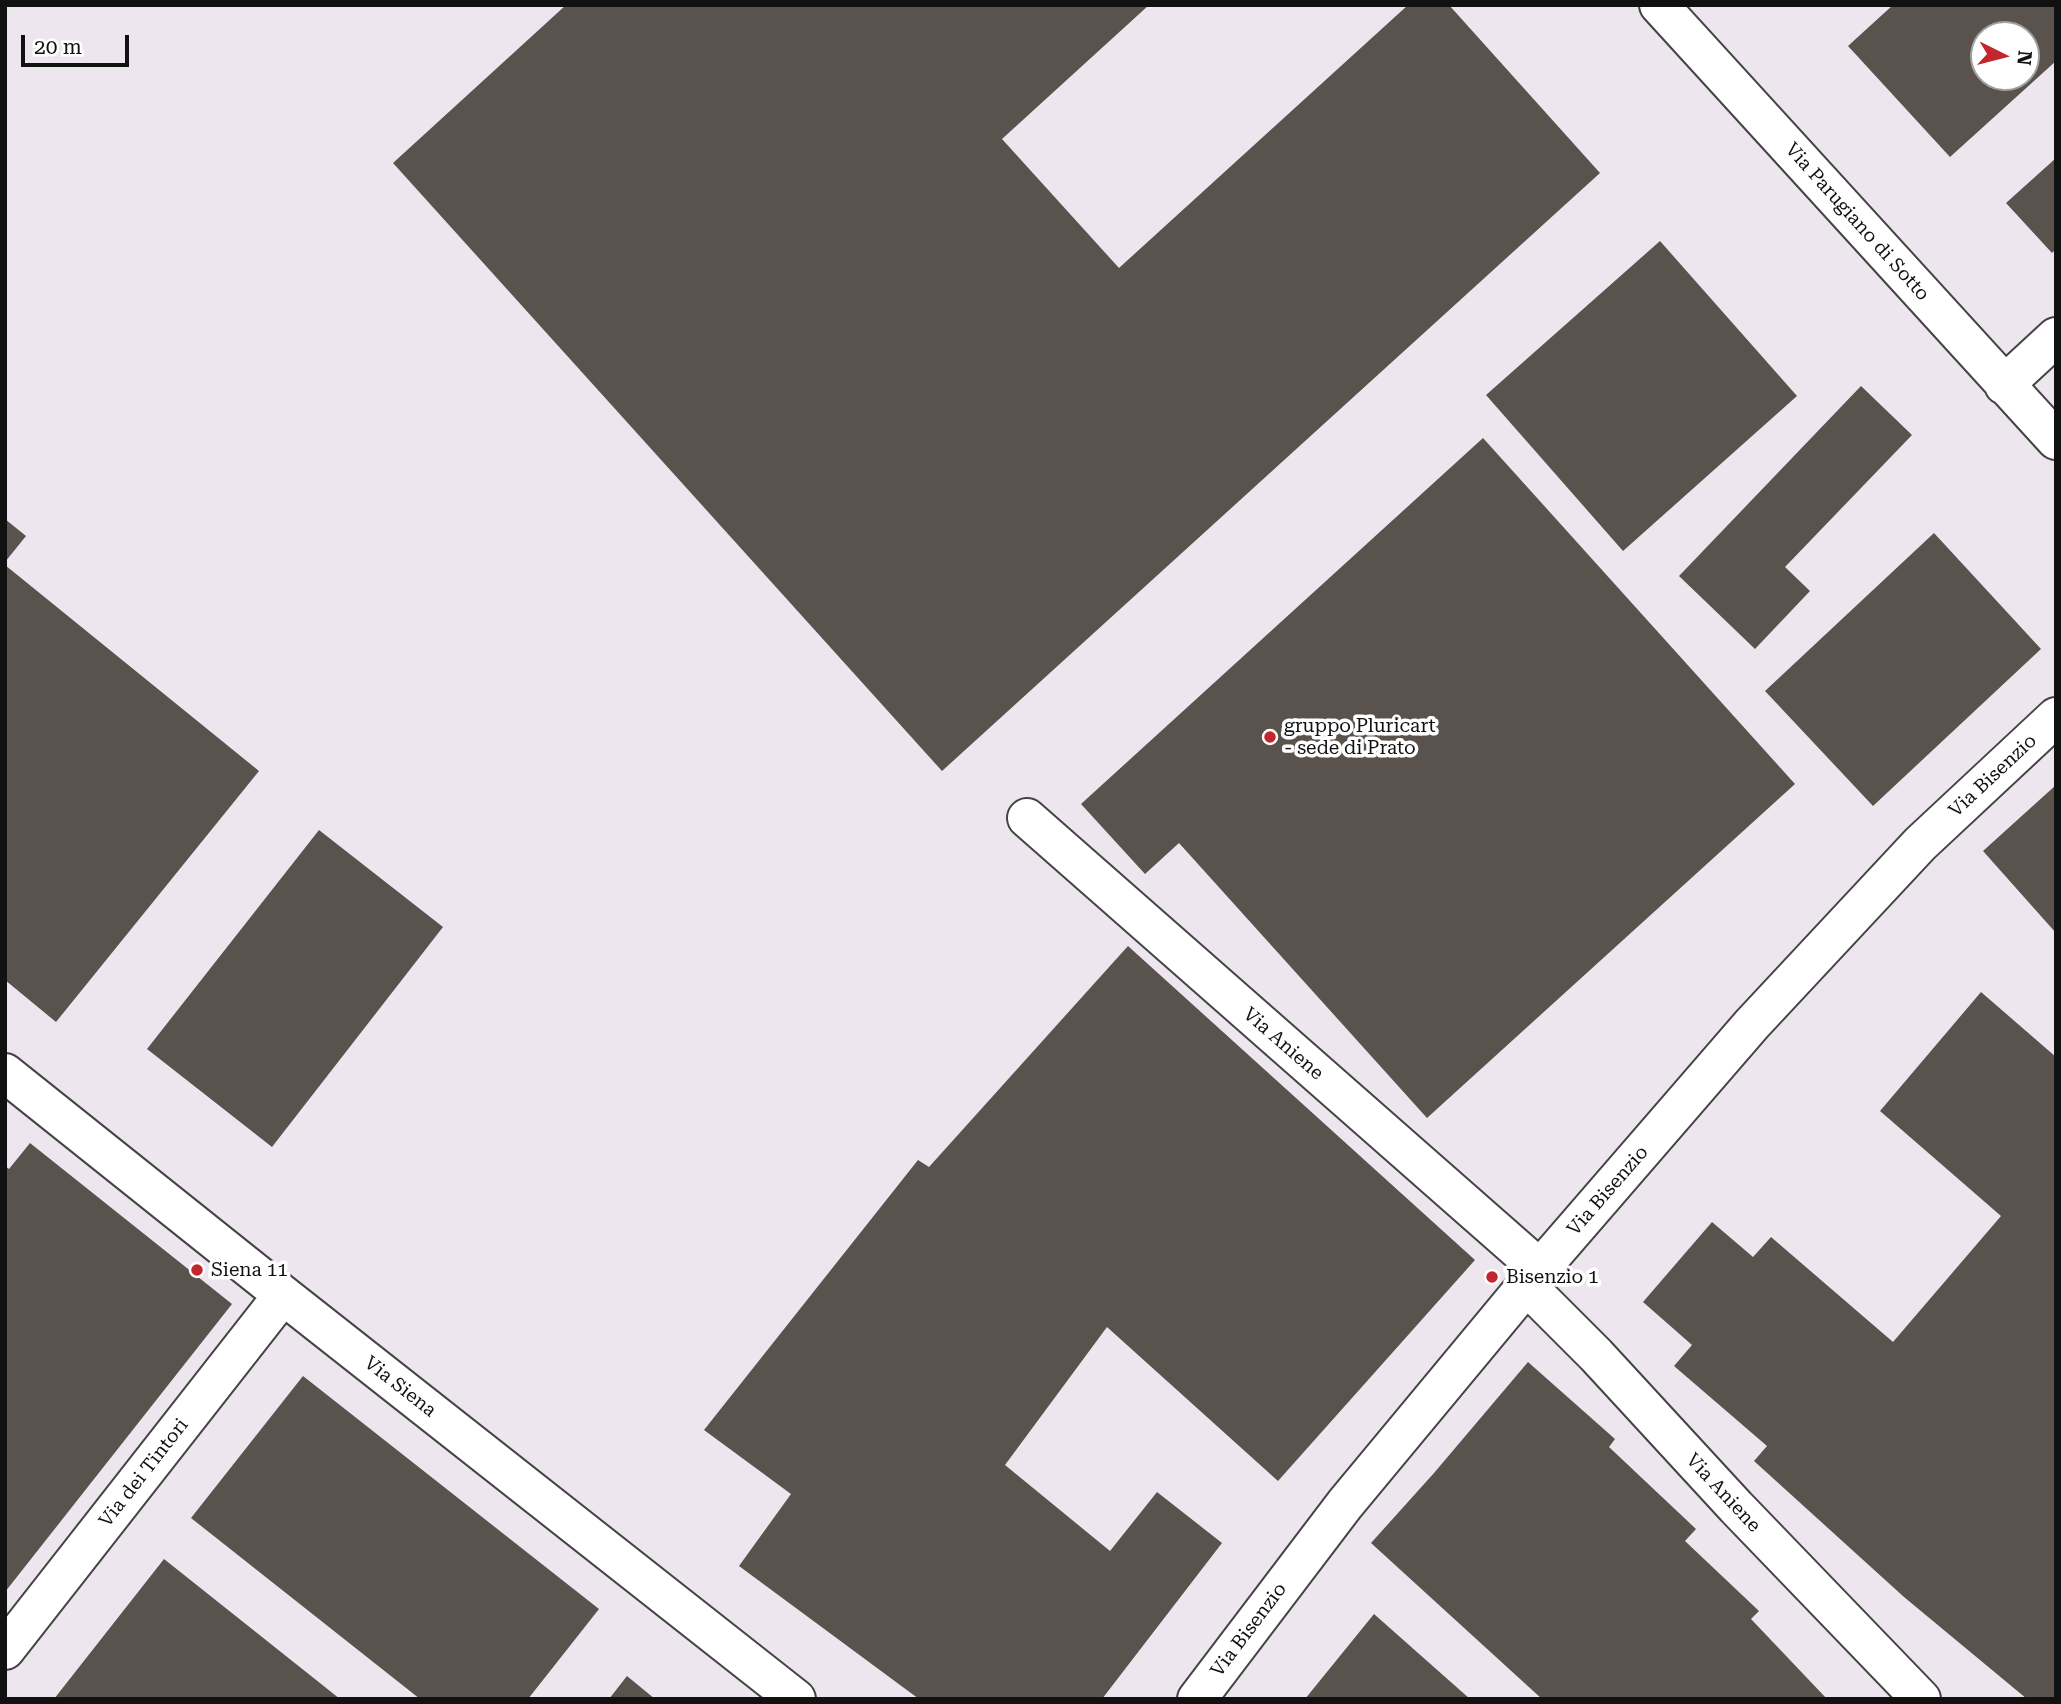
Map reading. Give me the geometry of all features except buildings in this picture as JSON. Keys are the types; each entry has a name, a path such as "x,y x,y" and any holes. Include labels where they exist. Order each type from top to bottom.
{"street":[{"name":"Via Parugiano di Sotto","path":"1659,5 2056,440"},
{"path":"2004,385 2056,337"},
{"name":"Via Bisenzio","path":"1197,1699 1345,1504 1533,1278 1752,1024 1901,864 2056,717"},
{"name":"Via Aniene","path":"1027,818 1533,1278 1596,1355 1736,1507 1921,1699"},
{"name":"Via Siena","path":"5,1073 796,1699"},
{"name":"Via dei Tintori","path":"5,1650 283,1295"}],"shaded area":[{"path":"5,5 2056,5 2056,1699 5,1699"}],"place":[{"name":"gruppo Pluricart - sede di Prato","path":"1270,737"},
{"name":"Siena 11","path":"197,1270"},
{"name":"Bisenzio 1","path":"1492,1277"}]}
